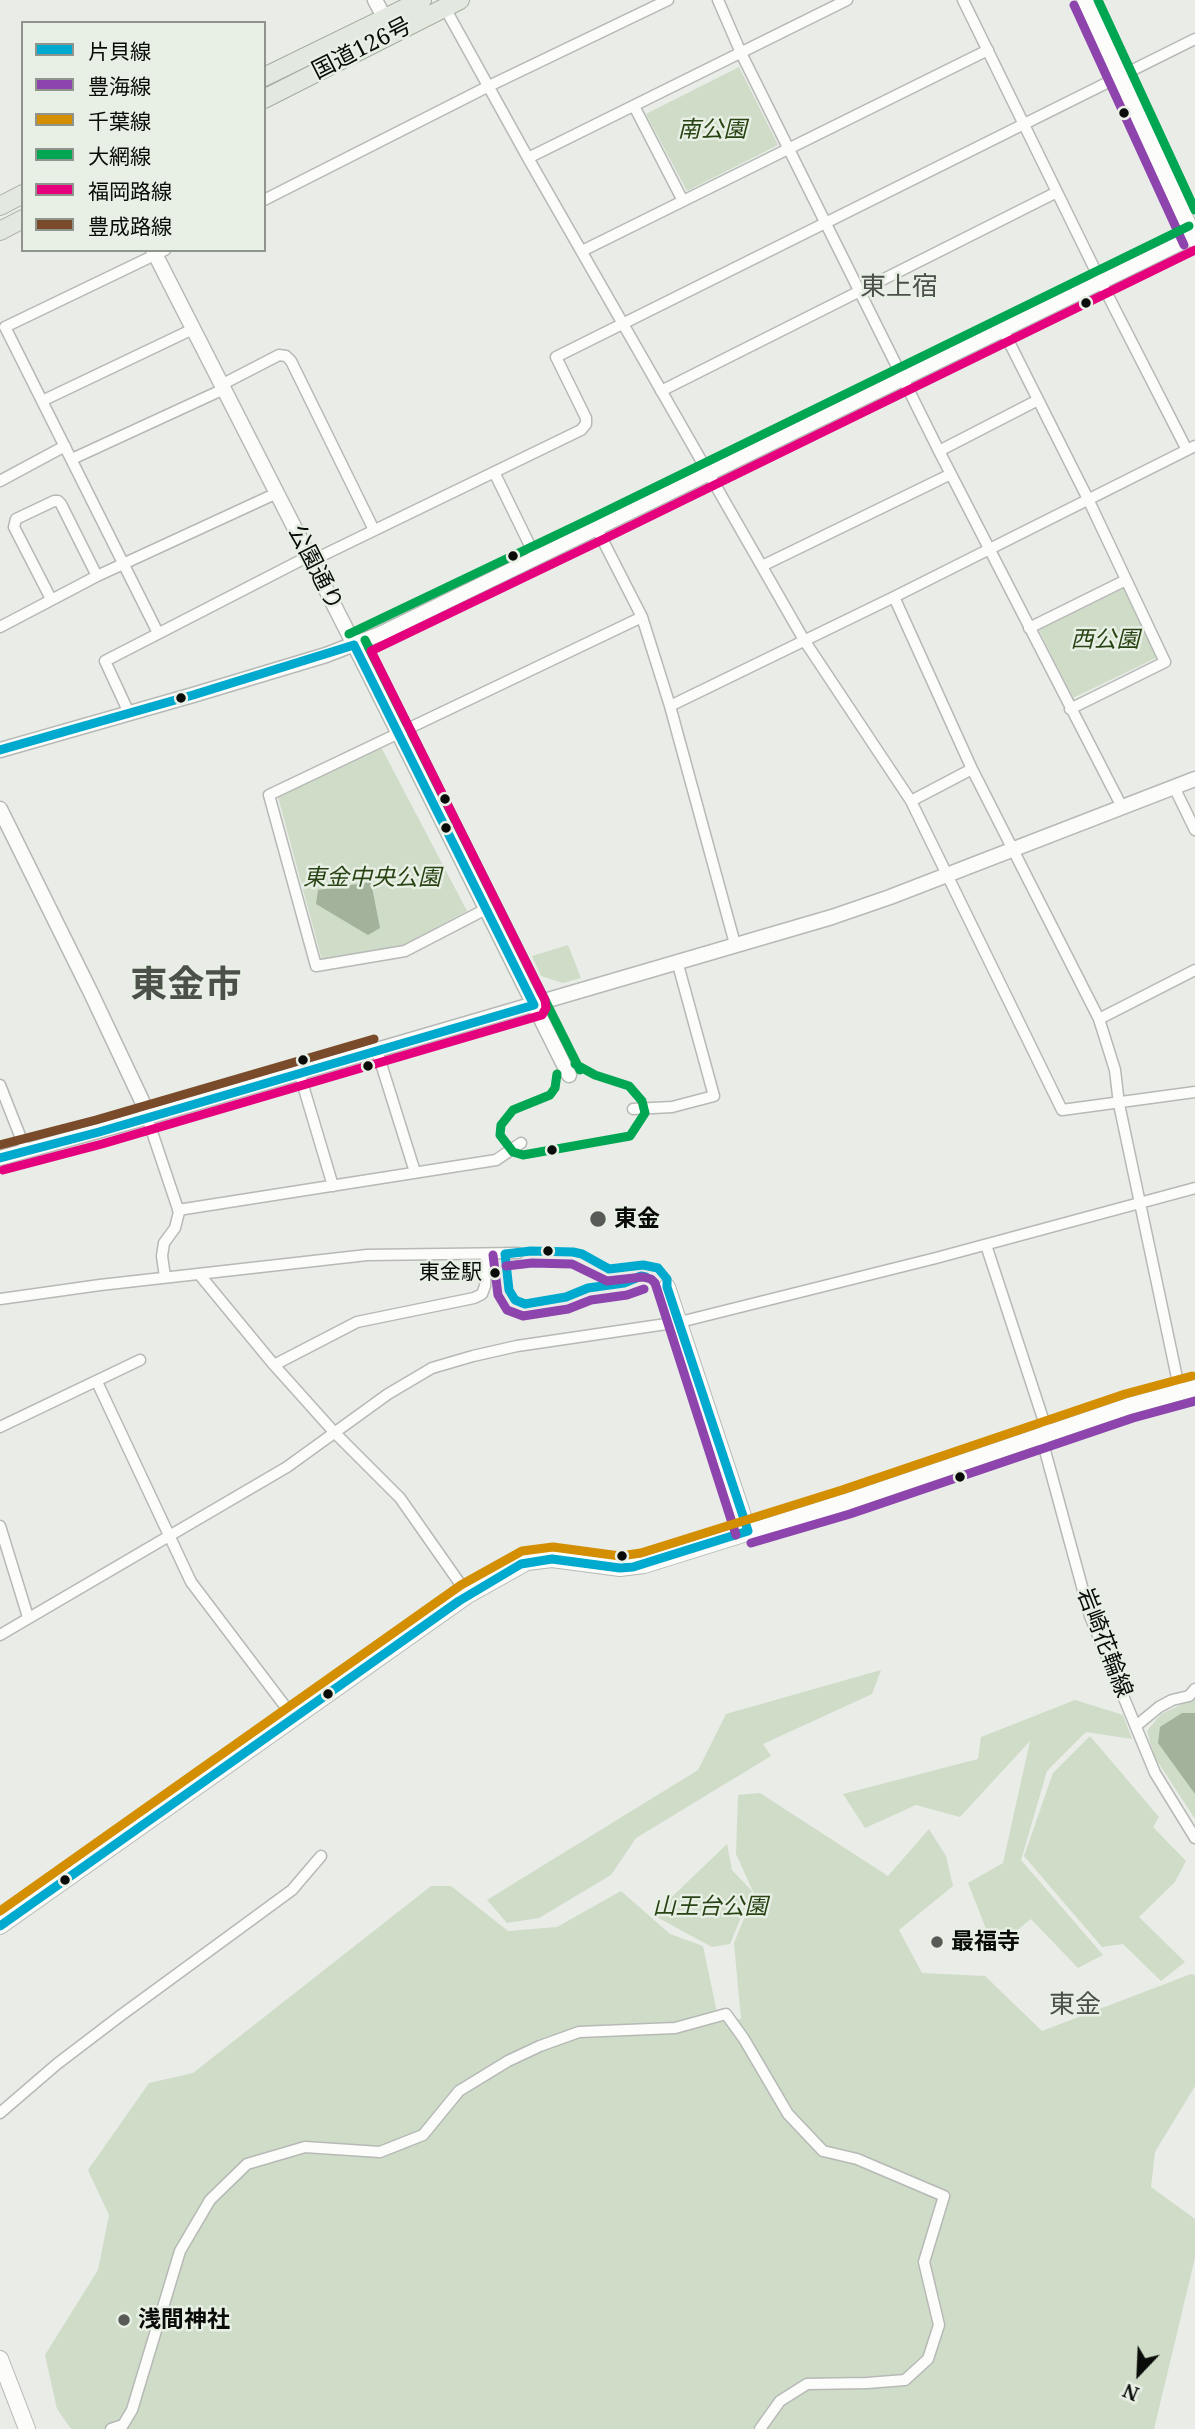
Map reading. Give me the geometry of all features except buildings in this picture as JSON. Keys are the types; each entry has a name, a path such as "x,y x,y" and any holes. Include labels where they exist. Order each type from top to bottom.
{"highway":[{"name":"国道126号","path":"266,77 422,0"},
{"name":"国道126号","path":"266,98 452,4"},
{"path":"0,206 21,195"},
{"path":"0,231 21,220"}],"main road":[{"path":"1085,0 1195,237"},
{"path":"667,1287 748,1531"},
{"path":"0,1926 468,1595 521,1564 552,1559 620,1569 633,1567 846,1502 1188,1390"},
{"path":"0,2359 27,2429"}],"street":[{"path":"375,0 385,19"},
{"path":"266,199 489,86 668,0"},
{"path":"718,0 741,53 859,292 1028,628 1122,807"},
{"path":"528,158 847,0"},
{"path":"670,706 1191,448 1101,282 963,0"},
{"path":"452,4 489,86 528,158 761,566 804,640 911,801 1062,1110 1195,1092"},
{"path":"129,713 105,661 310,558 581,430 586,418 556,357 1195,39"},
{"path":"582,251 988,50"},
{"path":"634,106 683,201"},
{"path":"661,390 1057,192"},
{"path":"0,750 354,645 1195,237"},
{"path":"158,252 5,327 158,633"},
{"name":"公園通り","path":"158,252 193,328 569,1075"},
{"path":"43,401 193,328"},
{"path":"1003,330 1088,499 1165,662 1070,709"},
{"path":"72,459 223,387 279,355 286,356 374,530"},
{"path":"939,451 1038,400"},
{"path":"0,481 65,446"},
{"path":"494,472 536,558"},
{"path":"761,566 951,474"},
{"path":"0,627 97,576 276,493"},
{"path":"51,599 13,527 16,519 58,501 97,576"},
{"path":"597,529 642,618 670,706 735,944"},
{"path":"1028,628 1126,580"},
{"path":"894,597 972,769 1099,1019 1115,1070 1139,1204 1188,1390"},
{"path":"486,909 405,951 316,966 269,795 642,618"},
{"path":"911,801 972,769"},
{"path":"0,1158 377,1051 832,917 1195,779"},
{"path":"1174,787 1195,830"},
{"path":"0,809 142,1101 178,1210 175,1228 164,1243 162,1256 165,1277"},
{"path":"633,1109 672,1107 714,1096 677,961"},
{"path":"1099,1019 1195,970"},
{"path":"377,1051 415,1172"},
{"path":"299,1072 333,1186"},
{"path":"0,1085 26,1151"},
{"path":"178,1210 496,1160 521,1143"},
{"path":"0,1635 287,1467 388,1394 432,1368 517,1346 680,1322 986,1245 1195,1188"},
{"name":"岩崎花輪線","path":"986,1245 1045,1435 1090,1616 1155,1773 1195,1838"},
{"path":"0,1299 165,1277 368,1255 519,1253"},
{"path":"274,1365 357,1322 474,1298 482,1294 485,1286 486,1254"},
{"path":"199,1274 334,1432 400,1498 468,1595"},
{"path":"0,1427 140,1360"},
{"path":"97,1382 191,1582 294,1718"},
{"path":"0,1526 29,1617"},
{"path":"1136,1726 1159,1707 1189,1696 1195,1689"},
{"path":"0,2113 78,2048 292,1890 321,1856"},
{"path":"111,2429 123,2425 132,2410 180,2251 210,2200 247,2164 305,2147 380,2152 423,2135 459,2091 508,2061 540,2046 579,2032 675,2028 726,2014 744,2039 788,2114 823,2151 857,2159 944,2196 925,2262 939,2325 928,2360 905,2380 807,2384 780,2401 760,2429"}],"green space":[{"name":"南公園","path":"739,67 778,145 687,191 646,114"},
{"name":"西公園","path":"1124,588 1158,657 1073,698 1039,630"},
{"name":"東金中央公園","path":"380,745 467,911 402,946 322,960 278,797"},
{"path":"568,945 581,978 563,983 541,976 532,956"},
{"path":"881,1670 872,1694 763,1744 771,1756 636,1838 611,1875 539,1918 507,1923 487,1900 698,1770 726,1714"},
{"path":"1195,1696 1195,1819 1154,1756 1147,1731 1161,1714"},
{"path":"1075,1700 1123,1715 1132,1739 1086,1732 1047,1771 1021,1860 1103,1955 1078,1968 1031,1919 994,1949 968,1883 1003,1863 1030,1741 960,1817 916,1805 865,1828 843,1794 978,1759 981,1737"},
{"path":"1090,1736 1159,1817 1153,1827 1186,1861 1175,1882 1139,1917 1185,1962 1161,1981 1123,1944 1102,1947 1024,1856 1053,1773"},
{"path":"760,1793 888,1876 929,1829 946,1856 953,1886 899,1930 922,1973 985,1976 1042,2031 1191,1974 1195,1975 1195,2086 1155,2152 1151,2187 1195,2219 1195,2258 1154,2429 71,2429 57,2409 45,2355 98,2270 109,2215 88,2170 149,2083 193,2073 431,1886 451,1886 508,1931 557,1927 621,1891 670,1934 703,1946 719,2022 741,2019 734,1943 754,1894 736,1854 738,1795"},
{"name":"山王台公園","path":"727,1844 732,1870 752,1891 730,1944 712,1947 653,1915"}],"shaded area":[{"path":"371,882 380,928 368,935 316,904 318,890"},
{"path":"1182,1713 1195,1713 1195,1794 1158,1743 1160,1727"}],"transit line":[{"name":"大網線","path":"1098,0 1195,210"},
{"name":"豊海線","path":"1074,5 1184,245"},
{"name":"大網線","path":"349,634 1189,226"},
{"name":"福岡路線","path":"3,1170 102,1144 542,1015 546,1008 545,1000 371,651 1195,250"},
{"name":"大網線","path":"365,640 580,1070"},
{"name":"片貝線","path":"354,645 534,1005"},
{"name":"片貝線","path":"0,750 193,695 354,645"},
{"name":"片貝線","path":"0,1158 99,1132 534,1005"},
{"name":"豊成路線","path":"0,1145 96,1120 374,1039"},
{"name":"大網線","path":"557,1074 555,1088 550,1095 513,1110 501,1125 500,1135 513,1152 523,1155 630,1136 645,1113 642,1101 629,1086 595,1075 575,1064"},
{"name":"片貝線","path":"505,1254 531,1251 573,1252 609,1269 643,1265 658,1268 667,1279 667,1287 748,1531"},
{"name":"片貝線","path":"505,1254 509,1290 515,1300 525,1304 646,1277"},
{"name":"豊海線","path":"493,1255 498,1295 507,1310 523,1316 568,1309 591,1300 627,1295 644,1289"},
{"name":"豊海線","path":"506,1266 532,1263 572,1264 607,1281 643,1277 655,1283 736,1535"},
{"name":"千葉線","path":"0,1911 461,1585 522,1551 553,1547 620,1556 641,1553 842,1490 1125,1394 1192,1376"},
{"name":"豊海線","path":"751,1543 850,1514 1133,1418 1195,1401"},
{"name":"片貝線","path":"0,1926 459,1601 521,1564 552,1559 620,1568 633,1567 748,1531"}],"place":[{"name":"東金","path":"598,1219"},
{"name":"東金駅","path":"495,1273"},
{"name":"最福寺","path":"937,1942"},
{"name":"浅間神社","path":"124,2320"}],"district":[{"name":"東上宿","path":"899,288"},
{"name":"東金市","path":"186,986"},
{"name":"東金","path":"1075,2006"}]}
